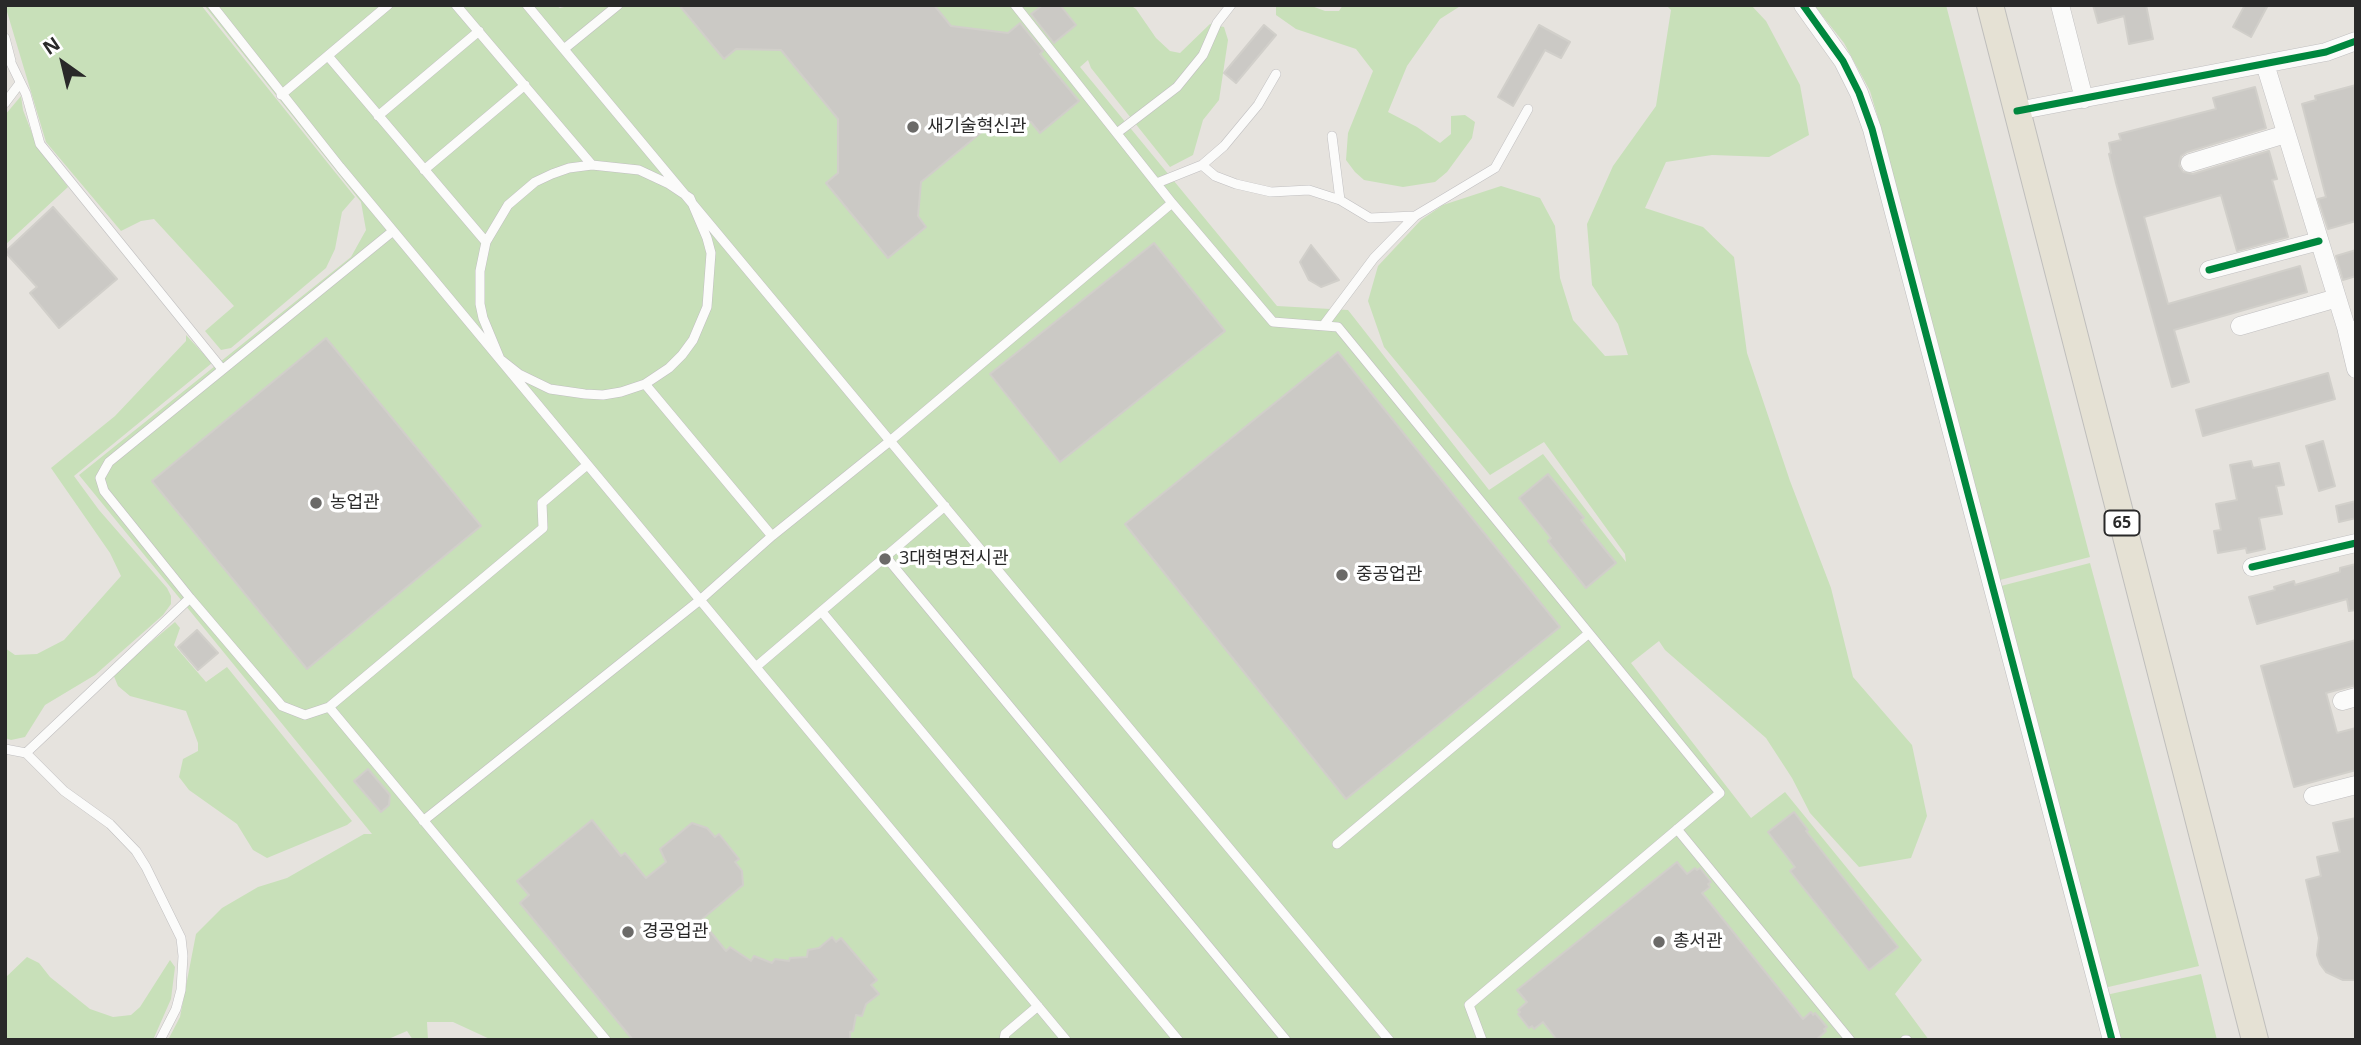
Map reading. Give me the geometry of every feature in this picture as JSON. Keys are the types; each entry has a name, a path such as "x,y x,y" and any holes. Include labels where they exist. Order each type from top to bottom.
{"main road":[{"name":"65","path":"1990,5 2255,1040"}],"street":[{"path":"1803,5 1843,61 1872,129 2112,1040"},
{"path":"2060,5 2084,99"},
{"path":"2017,111 2326,52 2356,41"},
{"path":"2265,64 2337,298 2351,330 2356,369"},
{"path":"2190,163 2287,134"},
{"path":"2209,270 2319,241"},
{"path":"2240,327 2337,298"},
{"path":"2252,567 2356,542"},
{"path":"2313,796 2356,785"}],"lane":[{"path":"212,5 281,95 393,231 1066,1040"},
{"path":"281,95 388,5"},
{"path":"456,5 592,165"},
{"path":"527,5 1389,1040"},
{"path":"564,49 618,5"},
{"path":"1015,5 1172,203 1273,323 1338,327 1720,793 1469,1005 1482,1040"},
{"path":"1117,133 1177,87 1203,55 1217,23 1231,5"},
{"path":"378,116 479,31"},
{"path":"5,38 8,59 26,94 40,144 222,369"},
{"path":"328,56 486,242"},
{"path":"1157,184 1202,165 1224,146 1258,105 1276,74"},
{"path":"5,103 20,83"},
{"path":"424,170 525,85"},
{"path":"1323,326 1374,258 1415,216 1495,168 1528,109"},
{"path":"1332,136 1340,200"},
{"path":"592,165 639,170 669,184 690,198 707,238 710,254 707,307 693,340 669,368 645,384 621,392 585,394 550,389 519,374 500,359 483,318 480,304 480,271 486,242 508,205 528,187 569,168 592,165"},
{"path":"1202,165 1215,176 1236,184 1271,192 1309,190 1340,200 1370,218 1415,216"},
{"path":"423,821 700,600 772,536 891,441 1172,203"},
{"path":"393,231 109,462 100,478 104,491 190,598 282,706 305,715 329,707 543,528 542,503 587,465"},
{"path":"645,384 772,536"},
{"path":"757,666 945,506"},
{"path":"886,557 1286,1040"},
{"path":"26,753 190,598"},
{"path":"822,611 1178,1040"},
{"path":"1337,844 1588,634"},
{"path":"329,707 606,1040"},
{"path":"5,749 26,753 64,791 110,824 141,859 181,938 184,973 176,1009 160,1040"},
{"path":"1677,829 1850,1040"},
{"path":"1004,1040 1005,1034 1038,1006"}],"green space":[{"path":"5,5 201,5 355,197 342,212 335,249 326,268 231,348 221,350 205,331 234,306 154,219 141,221 121,231 46,142"},
{"name":"3대혁명전시관","path":"204,5 555,5 560,8 572,5 1130,5 1136,9 1156,38 1170,51 1180,53 1210,24 1224,27 1228,40 1219,100 1203,120 1193,155 1170,167 1091,68 1088,60 1080,67 1277,306 1348,310 1489,490 1543,454 1626,562 1625,554 1544,442 1490,475 1384,347 1368,301 1378,266 1421,220 1443,205 1501,186 1540,198 1555,226 1560,278 1573,320 1605,356 1628,355 1618,324 1592,285 1587,224 1613,166 1656,106 1671,10 1666,5 1751,5 1766,21 1800,85 1809,135 1769,157 1712,155 1666,162 1645,208 1703,227 1734,257 1747,353 1790,481 1831,588 1853,677 1912,745 1927,816 1911,858 1859,867 1810,813 1792,778 1766,738 1665,650 1659,641 1631,663 1751,818 1785,792 1922,960 1895,994 1929,1040 492,1040 453,1022 427,1022 428,1040 413,1040 407,1031 386,1040 168,1040 180,1017 196,934 222,908 258,887 287,878 364,834 372,834 79,475 351,257 366,230 361,202"},
{"path":"1276,5 1309,5 1325,11 1339,11 1343,5 1462,5 1440,19 1407,66 1388,112 1440,143 1451,134 1451,116 1465,115 1475,122 1472,138 1447,172 1435,182 1403,187 1364,180 1355,172 1346,160 1348,133 1373,71 1356,49 1296,29 1276,15"},
{"path":"1814,5 1946,5 2090,557 2000,580 1870,91 1844,43"},
{"path":"21,96 23,110 37,146 68,187 5,245 5,115"},
{"path":"186,335 212,363 74,476 99,510 167,588 171,604 163,615 95,675 45,705 25,737 11,740 5,738 5,648 15,655 37,654 64,640 121,576 110,553 51,468 115,416 186,341"},
{"path":"2090,563 2199,966 2104,988 2001,586"},
{"path":"175,622 180,628 174,645 206,682 227,667 352,821 267,858 253,850 237,824 189,790 179,777 183,759 198,751 198,743 186,711 130,696 118,686 113,674"},
{"path":"27,957 39,963 50,977 90,1009 113,1017 131,1015 140,1007 170,960 175,967 171,999 153,1040 5,1040 5,978"},
{"path":"2201,974 2217,1040 2118,1040 2106,995"}],"building":[{"name":"새기술혁신관","path":"679,5 934,5 951,26 1008,33 1020,23 1043,51 1040,54 1079,101 1040,133 1031,122 1000,117 921,182 918,216 926,227 888,258 826,183 838,173 838,119 781,50 736,49 724,59"},
{"path":"1043,5 1060,5 1076,25 1054,43 1031,14"},
{"path":"2093,5 2146,5 2153,39 2129,44 2124,16 2098,23"},
{"path":"2245,5 2268,5 2251,37 2233,27"},
{"path":"1264,25 1276,35 1236,83 1224,73"},
{"path":"1539,25 1570,42 1561,58 1545,50 1513,106 1498,97"},
{"path":"2356,85 2356,221 2328,229 2318,199 2326,197 2302,104 2316,100 2315,96"},
{"path":"2255,87 2266,128 2187,152 2181,156 2179,166 2183,172 2193,174 2269,151 2277,179 2272,180 2288,237 2237,251 2221,195 2144,217 2168,304 2300,266 2307,292 2174,330 2189,382 2172,387 2116,183 2109,143 2121,140 2119,134 2216,109 2213,98"},
{"path":"53,207 117,279 59,328 30,293 37,287 5,252"},
{"path":"1154,243 1225,331 1060,462 990,374"},
{"path":"1311,245 1339,280 1321,287 1309,280 1300,262"},
{"path":"2356,250 2356,276 2343,280 2336,256"},
{"name":"농업관","path":"326,338 481,526 307,669 152,481"},
{"name":"중공업관","path":"1338,352 1560,627 1346,799 1125,524"},
{"path":"2328,373 2335,399 2203,436 2196,410"},
{"path":"2323,441 2335,486 2319,491 2306,446"},
{"path":"2251,461 2253,468 2279,463 2284,485 2276,486 2282,514 2259,518 2265,549 2247,553 2246,548 2218,553 2214,531 2221,530 2216,504 2237,500 2230,465"},
{"path":"1548,474 1616,563 1586,588 1548,541 1551,538 1519,498"},
{"path":"2356,501 2356,518 2339,522 2336,506"},
{"path":"2356,564 2356,610 2349,611 2347,599 2257,624 2249,597 2275,590 2274,587 2294,581 2295,585 2340,572 2340,568"},
{"path":"197,630 218,653 198,670 178,647"},
{"path":"2356,640 2356,685 2326,693 2337,733 2356,728 2356,770 2294,787 2261,666"},
{"path":"368,769 390,795 389,805 381,812 354,781"},
{"path":"1794,812 1898,947 1869,970 1790,871 1795,867 1768,832"},
{"path":"2356,818 2356,980 2343,980 2326,972 2320,964 2317,955 2319,938 2306,880 2321,876 2317,857 2340,852 2333,823"},
{"name":"경공업관","path":"592,820 621,856 625,853 646,878 666,862 660,849 692,823 707,828 715,837 719,834 739,859 735,862 742,871 743,885 701,920 726,951 730,947 751,961 754,956 772,963 775,959 789,961 790,958 807,957 808,950 819,948 832,937 836,942 841,938 877,980 871,985 879,994 866,1004 862,1016 856,1015 850,1040 633,1040 520,903 529,895 517,881"},
{"name":"총서관","path":"1677,862 1687,874 1700,868 1711,882 1708,884 1710,887 1702,893 1803,1019 1811,1012 1813,1015 1815,1013 1827,1027 1816,1040 1557,1040 1543,1022 1534,1029 1532,1026 1529,1028 1518,1014 1518,1010 1527,1002 1517,990"}],"cycle path":[{"path":"1803,5 1843,61 1859,93 1872,129 2112,1040"},
{"path":"2017,111 2326,52 2356,41"},
{"path":"2209,270 2319,241"},
{"path":"2252,567 2356,543"}],"place":[{"name":"새기술혁신관","path":"913,127"},
{"name":"농업관","path":"316,503"},
{"name":"3대혁명전시관","path":"885,559"},
{"name":"중공업관","path":"1342,575"},
{"name":"경공업관","path":"628,932"},
{"name":"총서관","path":"1659,942"}]}
